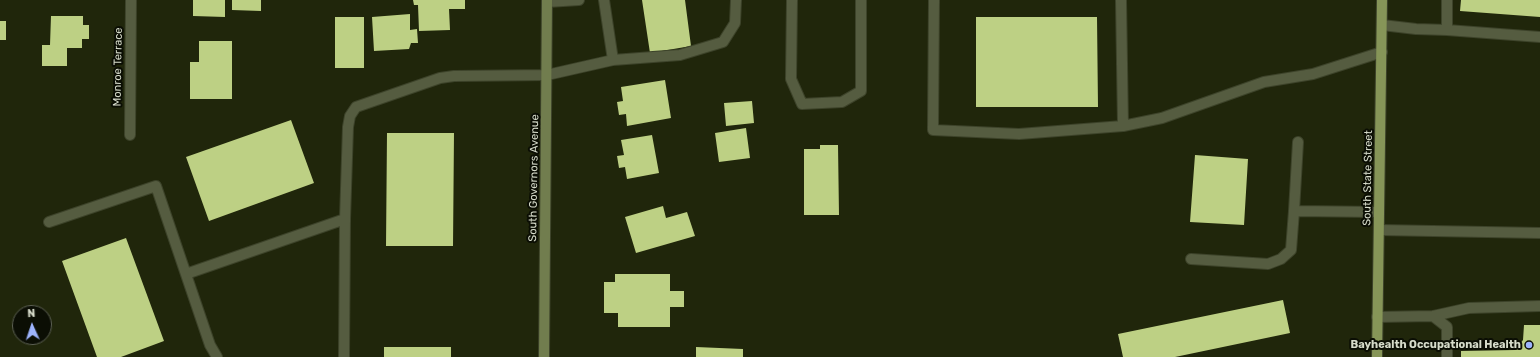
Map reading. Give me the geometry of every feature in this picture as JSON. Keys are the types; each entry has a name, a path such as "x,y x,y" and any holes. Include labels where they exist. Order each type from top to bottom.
{"main road":[{"name":"South State Street","path":"1377,357 1382,0"},
{"name":"South Governors Avenue","path":"544,357 547,1"}],"street":[{"name":"Monroe Terrace","path":"130,134 131,0"},
{"path":"547,1 579,0"},
{"path":"604,0 613,60"},
{"path":"344,357 344,218 348,127 350,116 356,106 440,78 454,76 547,75 613,60 680,55 723,42 735,23 736,0"},
{"path":"792,0 791,79 802,104 842,102 861,91 862,0"},
{"path":"934,0 933,130 1019,134 1123,126 1162,118 1264,82 1313,74 1382,52"},
{"path":"1121,0 1123,126"},
{"path":"1447,0 1447,30"},
{"path":"1382,25 1416,30 1447,30 1540,37"},
{"path":"1191,259 1268,264 1282,259 1291,250 1298,142"},
{"path":"50,222 156,186 210,345 217,357"},
{"path":"1294,211 1379,212"},
{"path":"186,274 344,218"},
{"path":"1379,230 1540,233"},
{"path":"1377,317 1434,316 1469,308 1540,306"},
{"path":"1434,316 1447,328 1447,357"}],"building":[{"path":"193,0 225,0 225,17 193,16"},
{"path":"232,0 261,0 261,11 232,10"},
{"path":"413,0 465,0 465,9 449,9 450,30 419,31 418,5 414,5"},
{"path":"642,0 685,0 691,46 650,53"},
{"path":"1461,0 1540,0 1540,17 1460,11"},
{"path":"410,14 410,30 417,29 418,43 411,43 409,49 374,51 372,17"},
{"path":"51,16 83,16 83,25 89,25 89,39 82,39 82,48 67,48 67,66 42,66 42,45 50,45"},
{"path":"335,17 364,17 364,68 335,68"},
{"path":"976,17 1097,17 1098,107 976,107"},
{"path":"0,21 6,21 6,40 0,40"},
{"path":"199,41 232,41 232,99 190,99 190,62 199,62"},
{"path":"665,80 671,118 627,126 626,114 619,115 617,102 623,101 621,87"},
{"path":"752,101 754,123 726,126 724,103"},
{"path":"291,120 314,183 209,221 186,157"},
{"path":"746,128 750,158 719,162 715,133"},
{"path":"387,133 454,133 453,246 386,246"},
{"path":"652,135 659,173 627,179 625,167 619,168 617,156 624,155 621,140"},
{"path":"820,145 838,145 839,215 804,215 804,149 820,149"},
{"path":"1195,155 1248,159 1244,225 1190,222"},
{"path":"663,206 666,218 687,212 695,236 636,253 625,217"},
{"path":"126,238 164,341 121,357 97,357 62,261"},
{"path":"615,274 670,274 670,291 684,291 684,307 670,307 670,327 618,327 618,313 604,313 604,282 615,282"},
{"path":"1283,300 1290,333 1175,357 1123,357 1118,334"},
{"name":"Bayhealth Occupational Health","path":"1524,325 1540,325 1540,357 1461,357 1461,351 1515,350 1523,340"},
{"path":"384,347 451,347 451,357 384,357"},
{"path":"696,347 743,349 743,357 696,357"}],"place":[{"name":"Bayhealth Occupational Health","path":"1529,345"}]}
